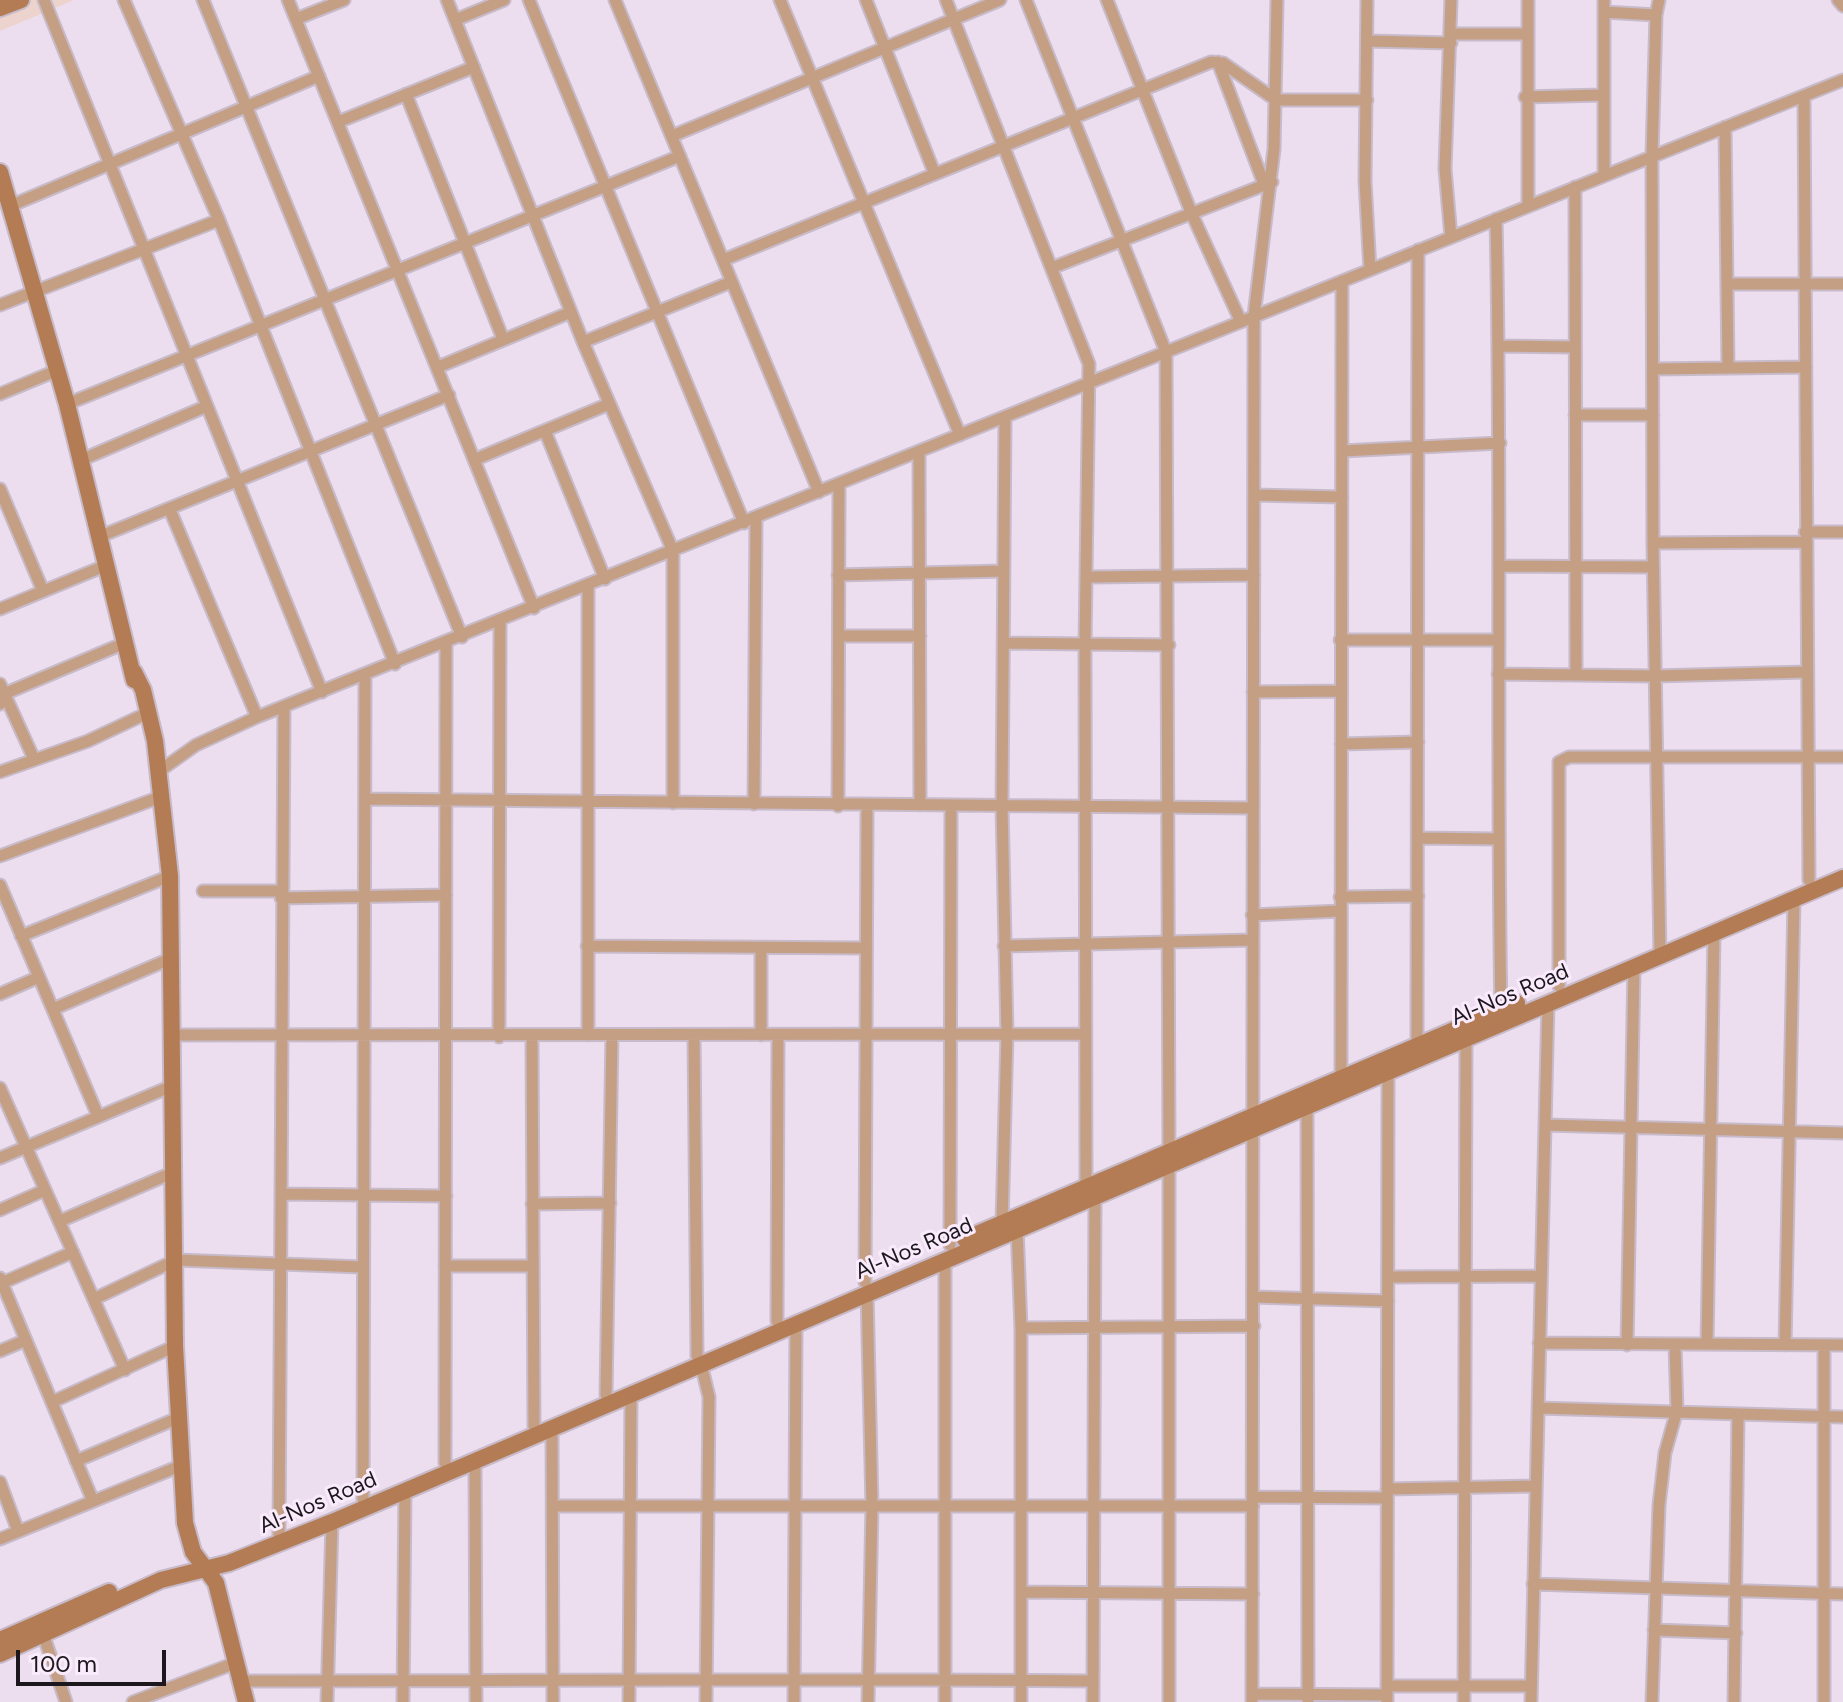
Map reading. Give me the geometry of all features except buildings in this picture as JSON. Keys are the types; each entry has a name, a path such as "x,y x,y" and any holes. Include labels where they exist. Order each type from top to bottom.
{"main road":[{"path":"0,8 21,0"},
{"path":"0,172 8,214 36,291 67,404 127,642 141,716 157,768"},
{"path":"134,672 149,713 163,796 170,876 175,1346 185,1523 220,1594 246,1702"},
{"name":"Al-Nos Road","path":"1252,1122 1307,1106 1634,966 1660,950 1843,866"},
{"name":"Al-Nos Road","path":"203,1564 332,1522 631,1395 777,1321 866,1288 1252,1122 1341,1078 1559,986 1714,933 1843,878"},
{"name":"Al-Nos Road","path":"0,1640 42,1629 279,1535 606,1395 796,1324 866,1288"},
{"name":"Al-Nos Road","path":"0,1654 42,1629"}],"street":[{"path":"44,0 322,692"},
{"path":"124,0 219,220 309,454 395,664"},
{"path":"203,0 378,424 462,637"},
{"path":"288,0 534,608"},
{"path":"296,19 344,0"},
{"path":"447,0 583,342 673,551 673,803"},
{"path":"455,20 504,0"},
{"path":"529,0 744,523"},
{"path":"615,0 819,492"},
{"path":"780,0 960,435"},
{"path":"866,0 934,172"},
{"path":"946,0 1086,352 1090,383 1089,577 1085,645 1084,1034 1096,1328 1093,1702"},
{"path":"672,136 1000,0"},
{"path":"1026,0 1166,352 1170,577 1167,944 1169,1702"},
{"path":"1107,0 1191,212 1241,322"},
{"path":"1277,0 1276,100 1254,316 1252,1698 1308,1699 1463,1687 1531,1686"},
{"path":"1367,0 1365,181 1370,270"},
{"path":"1451,0 1445,169 1451,237"},
{"path":"1528,0 1525,97 1528,206"},
{"path":"1659,0 1652,156 1654,676 1660,950"},
{"path":"1838,0 1843,6"},
{"path":"1604,175 1601,95 1604,6 1656,15"},
{"path":"1368,41 1528,34"},
{"path":"723,260 1143,88 1218,62"},
{"path":"1218,62 1276,100 1367,100"},
{"path":"1218,62 1268,183"},
{"path":"338,122 474,67"},
{"path":"8,214 111,164 319,76"},
{"path":"157,768 196,745 257,717 500,622 1843,80"},
{"path":"406,94 503,339"},
{"path":"1525,97 1601,95"},
{"path":"1804,96 1809,880"},
{"path":"1725,127 1728,368"},
{"path":"67,404 680,156"},
{"path":"1054,267 1268,183"},
{"path":"1575,187 1576,675"},
{"path":"1496,219 1500,443 1498,839 1501,1010"},
{"path":"0,305 219,220"},
{"path":"1417,1046 1418,250"},
{"path":"1341,1078 1342,281"},
{"path":"583,342 731,282"},
{"path":"1728,284 1843,284"},
{"path":"438,367 571,312"},
{"path":"1499,346 1574,347"},
{"path":"1653,369 1806,367"},
{"path":"0,394 58,370"},
{"path":"101,536 449,395"},
{"path":"476,459 609,404"},
{"path":"81,460 207,406"},
{"path":"1575,415 1653,415"},
{"path":"1005,417 1002,806 1009,1225 1021,1328 1021,1702"},
{"path":"545,431 605,579"},
{"path":"1342,451 1500,443"},
{"path":"919,452 920,805"},
{"path":"838,806 839,485"},
{"path":"0,489 43,591"},
{"path":"1254,495 1342,497"},
{"path":"170,510 257,717"},
{"path":"754,804 756,517"},
{"path":"1653,543 1805,537 1843,532"},
{"path":"0,609 107,565"},
{"path":"1499,566 1653,567"},
{"path":"838,575 1003,571"},
{"path":"1089,577 1254,575"},
{"path":"588,586 588,1035"},
{"path":"499,1037 500,622"},
{"path":"840,636 920,636"},
{"path":"1340,640 1498,640"},
{"path":"34,759 1,694 127,642"},
{"path":"445,1463 446,643"},
{"path":"1004,643 1169,645"},
{"path":"1498,674 1654,676 1806,672"},
{"path":"363,1499 365,676"},
{"path":"1253,692 1341,691"},
{"path":"279,1535 284,706"},
{"path":"0,772 88,741 141,716"},
{"path":"1341,744 1418,742"},
{"path":"1559,986 1559,762 1569,757 1843,757"},
{"path":"0,856 163,796"},
{"path":"366,799 499,803 1253,808"},
{"path":"867,806 864,948 866,1288 872,1506 868,1702"},
{"path":"945,1702 951,807"},
{"path":"1418,838 1498,839"},
{"path":"21,936 170,876"},
{"path":"0,885 98,1116"},
{"path":"203,891 364,898 446,895"},
{"path":"1340,897 1418,896"},
{"path":"1785,1345 1794,899"},
{"path":"1252,915 1340,911"},
{"path":"1707,1344 1714,933"},
{"path":"1004,946 1252,940"},
{"path":"587,946 864,948"},
{"path":"761,948 761,1035"},
{"path":"53,1009 172,958"},
{"path":"1627,1345 1634,966"},
{"path":"0,994 39,977"},
{"path":"1531,1702 1548,1002"},
{"path":"172,1035 1084,1034"},
{"path":"532,1035 534,1426"},
{"path":"606,1395 612,1035"},
{"path":"694,1035 699,1360 709,1397 706,1702"},
{"path":"777,1321 778,1036"},
{"path":"1464,1702 1466,1038"},
{"path":"1387,1694 1388,1072"},
{"path":"0,1158 172,1086"},
{"path":"0,1088 125,1370"},
{"path":"1307,1106 1308,1699"},
{"path":"1545,1125 1712,1127 1843,1133"},
{"path":"60,1221 174,1172"},
{"path":"0,1210 45,1190"},
{"path":"283,1194 446,1196"},
{"path":"532,1204 610,1203"},
{"path":"73,1252 1,1280 93,1501"},
{"path":"94,1299 176,1260 362,1267"},
{"path":"445,1266 532,1266"},
{"path":"1389,1277 1541,1276"},
{"path":"1254,1297 1388,1301"},
{"path":"794,1702 796,1324"},
{"path":"1021,1328 1254,1326"},
{"path":"0,1351 26,1340"},
{"path":"1539,1343 1843,1345"},
{"path":"1652,1702 1659,1505 1665,1453 1677,1410 1675,1345"},
{"path":"1824,1345 1824,1702"},
{"path":"52,1402 175,1346"},
{"path":"629,1702 631,1395"},
{"path":"1538,1408 1843,1417"},
{"path":"1734,1702 1738,1590 1738,1414"},
{"path":"76,1461 178,1418"},
{"path":"552,1428 553,1702"},
{"path":"475,1462 476,1702"},
{"path":"0,1539 180,1466"},
{"path":"0,1482 18,1531"},
{"path":"554,1506 1019,1505 1169,1508 1536,1486"},
{"path":"403,1702 405,1490"},
{"path":"327,1702 332,1522"},
{"path":"1533,1584 1843,1594"},
{"path":"1021,1592 1253,1594"},
{"path":"42,1629 66,1702"},
{"path":"1654,1630 1736,1633"},
{"path":"133,1702 152,1698 235,1663"},
{"path":"239,1681 706,1681 868,1677 1093,1681"}],"shaded area":[{"path":"0,0 74,0 0,31"}]}
